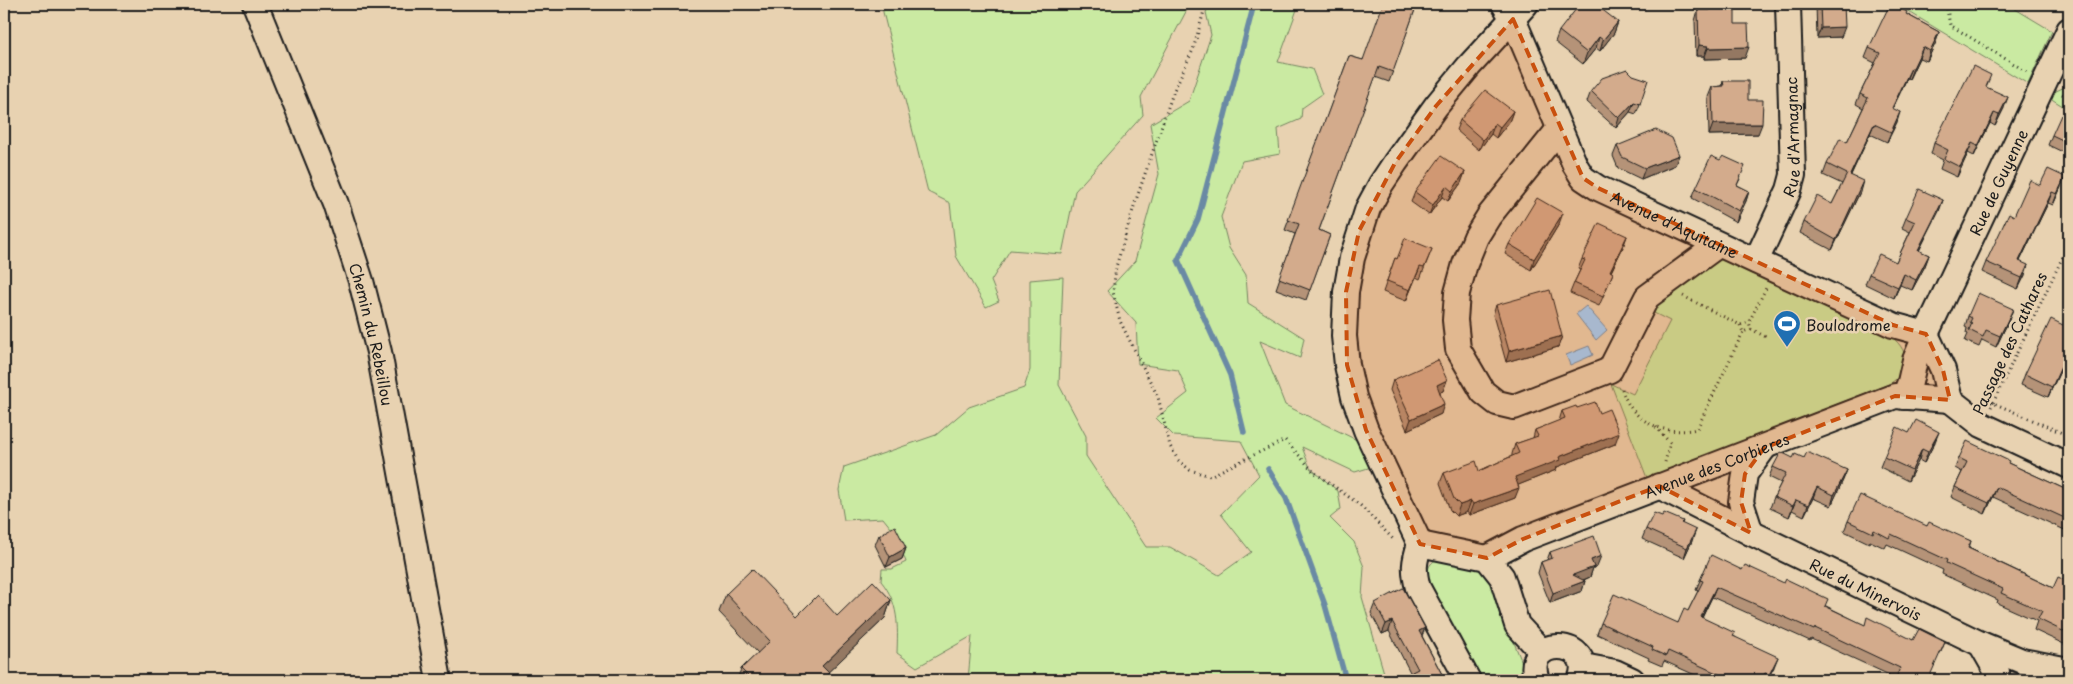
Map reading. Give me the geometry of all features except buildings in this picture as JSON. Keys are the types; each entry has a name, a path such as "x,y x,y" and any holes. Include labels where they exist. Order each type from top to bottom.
{"street":[{"name":"Chemin du Rebeillou","path":"255,4 336,204 361,281 379,352 439,680"},
{"name":"Rue d'Armagnac","path":"1756,261 1789,190 1793,176 1788,4"},
{"path":"1468,680 1418,588 1414,572 1417,552 1354,398 1344,336 1346,292 1359,231 1381,184 1436,106 1514,9"},
{"name":"Avenue d'Aquitaine","path":"1514,9 1559,129 1583,178 1598,188 1718,245 1893,324 1926,334"},
{"name":"Rue de Guyenne","path":"1904,397 1915,360 1926,334 2044,83 2066,46"},
{"path":"1559,129 1489,216 1476,237 1465,264 1457,293 1455,320 1458,349 1483,392 1497,403 1514,407 1610,370 1647,297 1718,245"},
{"path":"1926,334 1942,370 1950,400 1982,425 2069,466"},
{"name":"Avenue des Corbieres","path":"1488,558 1523,539 1659,486 1764,448 1895,396 1950,400"},
{"path":"1751,533 1741,502 1745,474 1764,448"},
{"name":"Rue du Minervois","path":"1659,486 1751,533 1981,644 2022,661 2069,670"},
{"path":"1417,552 1488,558 1502,577 1517,625 1542,652"},
{"path":"1981,644 1997,672 1994,680"},
{"path":"1537,680 1534,672 1536,661 1542,652 1553,646 1567,647 1577,654 1581,673 1615,672 1632,680"},
{"path":"2040,680 2069,670"}],"path":[{"path":"1206,4 1193,50 1174,90 1123,241 1116,267 1113,292 1120,321 1158,397 1170,446 1178,460 1190,470 1210,476 1285,440 1314,472 1360,505 1417,552"},
{"path":"1946,4 1950,25 2044,83"},
{"name":"Passage des Cathares","path":"1982,425 2069,244"},
{"path":"1740,325 1749,322 1767,288"},
{"path":"1680,294 1740,325 1744,332"},
{"path":"1749,322 1751,329 1766,337"},
{"path":"1622,390 1624,397 1640,419 1656,427 1685,432 1697,429 1744,332 1751,329"},
{"path":"1985,399 2069,436"},
{"path":"1656,427 1670,443 1659,486"}],"highlighted area":[{"path":"1513,19 1583,178 1598,188 1893,325 1926,334 1943,370 1950,400 1895,396 1764,448 1745,474 1741,502 1751,533 1659,486 1523,539 1487,558 1420,544 1366,430 1347,365 1346,292 1359,231 1395,163 1436,106"}],"green space":[{"path":"883,4 1190,4 1141,97 1143,115 1075,191 1062,254 1010,250 991,281 999,301 986,307 956,256 950,203 928,192 883,12"},
{"path":"1212,4 1299,4 1278,62 1312,69 1322,94 1302,108 1301,119 1278,129 1280,154 1242,161 1221,217 1229,248 1246,275 1248,303 1304,338 1300,358 1260,341 1285,405 1365,444 1378,465 1355,472 1302,447 1310,468 1338,491 1341,509 1330,518 1354,542 1364,567 1362,597 1386,680 968,680 972,636 917,667 897,653 897,624 894,606 887,589 881,581 882,569 892,569 906,562 895,533 883,518 844,520 839,490 844,467 936,435 969,407 1024,388 1030,370 1030,280 1063,277 1059,385 1086,436 1086,456 1146,547 1170,547 1219,575 1251,552 1221,514 1259,475 1241,441 1174,436 1156,418 1188,393 1178,370 1138,364 1136,323 1107,291 1135,261 1159,174 1150,124 1189,101 1211,35 1206,12"},
{"path":"1896,4 2007,4 2052,31 2028,84"},
{"path":"2069,85 2069,110 2050,98 2054,92"},
{"path":"1725,258 1892,337 1898,343 1905,356 1904,368 1901,374 1889,384 1647,478 1611,384 1633,394 1670,321 1648,310 1715,259"},
{"path":"1439,558 1479,568 1487,575 1529,680 1479,680 1427,583 1428,568"}],"water":[{"path":"1586,306 1607,330 1596,340 1576,314"},
{"path":"1589,346 1593,355 1570,365 1566,355"}],"waterway":[{"path":"1244,432 1230,375 1178,260 1198,219 1254,4"},
{"path":"1268,469 1286,498 1325,605 1346,680"}],"place":[{"name":"Boulodrome","path":"1787,348"}]}
